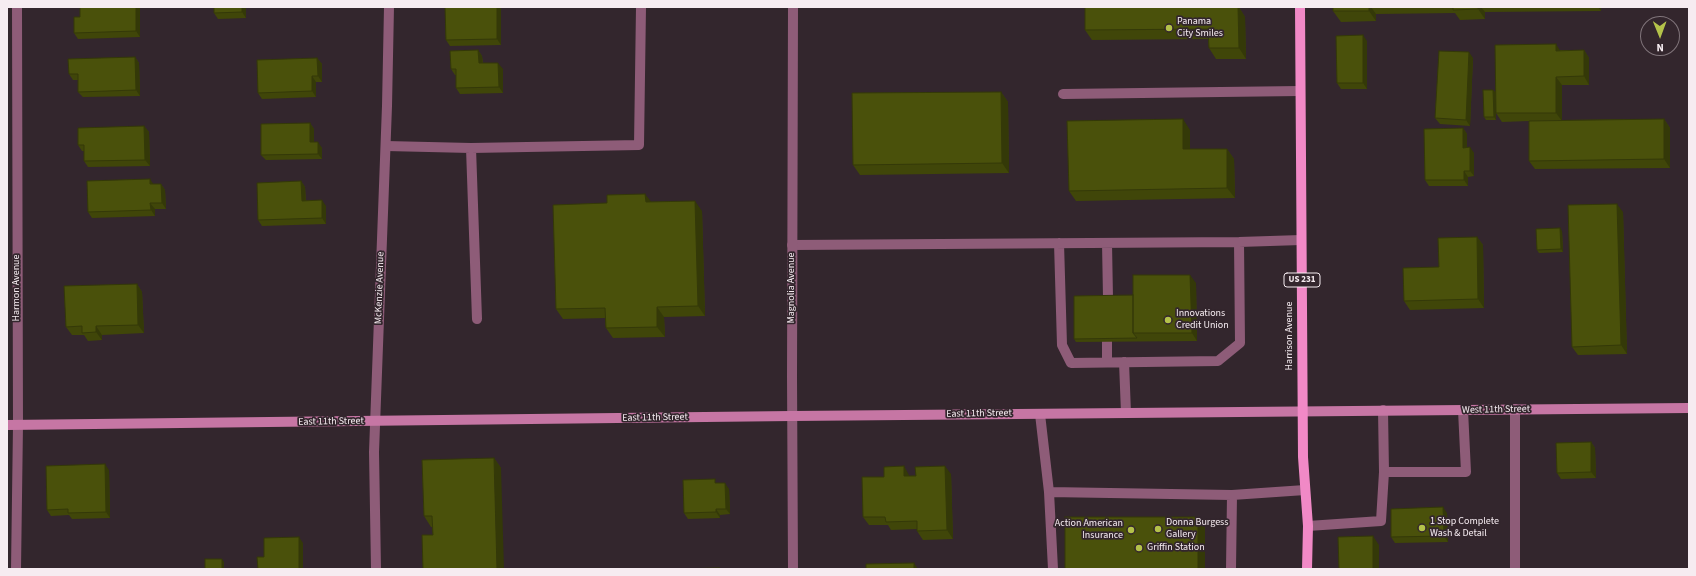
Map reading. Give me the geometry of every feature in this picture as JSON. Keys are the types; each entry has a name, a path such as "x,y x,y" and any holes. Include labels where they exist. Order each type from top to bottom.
{"main road":[{"name":"Harrison Avenue","path":"1300,7 1303,457 1308,526 1307,569"},
{"name":"West 11th Street","path":"1303,411 1689,408"},
{"name":"East 11th Street","path":"7,425 1303,411"}],"street":[{"name":"Harmon Avenue","path":"16,569 18,425 17,7"},
{"name":"McKenzie Avenue","path":"376,569 374,452 386,146 389,7"},
{"path":"386,146 471,148 639,145 640,7"},
{"name":"Magnolia Avenue","path":"793,7 793,569"},
{"path":"1063,94 1300,91"},
{"path":"471,148 477,318"},
{"path":"792,245 1239,242 1302,240"},
{"path":"1059,243 1062,344 1071,363 1218,361 1240,343 1239,242"},
{"path":"1107,243 1108,298"},
{"path":"1107,341 1107,362"},
{"path":"1124,362 1126,413"},
{"path":"1515,409 1516,569"},
{"path":"1308,526 1381,521 1384,472 1383,410"},
{"path":"1384,472 1466,472 1463,410"},
{"path":"1040,414 1049,492 1053,569"},
{"path":"1049,492 1232,495 1305,490"},
{"path":"1231,569 1232,495"}],"building":[{"path":"80,7 136,7 136,31 74,33 74,17 80,17"},
{"path":"214,7 242,7 242,12 214,13"},
{"path":"445,7 497,7 497,39 446,40"},
{"name":"Panama City Smiles","path":"1085,7 1238,7 1239,48 1209,48 1208,29 1085,30"},
{"path":"1333,7 1369,7 1369,11 1333,11"},
{"path":"1453,7 1478,7 1478,9 1453,10"},
{"path":"1363,35 1363,83 1337,83 1336,36"},
{"path":"1556,44 1556,51 1584,50 1584,76 1556,77 1556,113 1496,113 1495,45"},
{"path":"478,50 479,63 498,63 499,87 456,88 456,69 451,69 450,51"},
{"path":"1439,51 1469,52 1466,120 1435,118"},
{"path":"135,57 136,90 78,92 78,74 69,74 68,59"},
{"path":"317,58 318,76 312,76 312,91 258,93 257,60"},
{"path":"1483,90 1493,90 1494,117 1484,117"},
{"path":"1001,92 1002,163 853,165 852,93"},
{"path":"1183,119 1183,149 1227,149 1227,188 1069,191 1067,121"},
{"path":"1664,119 1664,159 1529,161 1529,121"},
{"path":"310,123 310,142 318,142 318,154 261,155 261,124"},
{"path":"144,126 145,160 84,161 84,145 78,145 78,128"},
{"path":"1463,128 1463,148 1470,147 1470,171 1464,171 1464,180 1425,180 1424,129"},
{"path":"150,179 150,184 161,184 162,203 150,203 151,210 88,212 87,181"},
{"path":"301,181 302,201 322,200 322,218 258,220 257,183"},
{"path":"645,194 646,202 695,201 698,306 657,307 657,327 606,328 605,308 556,309 553,205 607,203 607,195"},
{"path":"1617,204 1621,345 1572,347 1568,205"},
{"path":"1560,228 1561,249 1537,250 1536,229"},
{"path":"1477,237 1478,299 1404,301 1403,268 1439,267 1438,238"},
{"name":"Innovations Credit Union","path":"1133,275 1190,275 1192,333 1133,333"},
{"path":"137,284 138,325 96,326 96,332 82,333 82,326 66,327 64,286"},
{"path":"1133,295 1133,333 1137,338 1074,339 1074,296"},
{"path":"1591,442 1591,472 1557,473 1556,443"},
{"path":"494,458 497,569 423,569 422,535 433,535 432,516 424,516 422,460"},
{"path":"105,464 106,512 68,513 68,509 47,510 46,466"},
{"path":"904,466 904,476 916,476 915,467 945,466 947,530 917,531 917,521 886,522 885,517 863,517 862,477 884,477 884,467"},
{"path":"715,479 715,483 725,483 726,509 716,509 716,512 684,513 683,480"},
{"name":"1 Stop Complete Wash & Detail","path":"1443,507 1444,536 1391,537 1391,509"},
{"name":"Griffin Station","path":"1065,517 1198,517 1198,569 1065,569"},
{"path":"1373,536 1373,569 1339,569 1338,537"},
{"path":"299,537 299,569 258,569 257,557 264,557 264,538"},
{"path":"205,559 222,559 222,569 205,569"},
{"path":"914,563 914,569 866,569 866,564"},
{"path":"719,568 719,569 680,569"}],"place":[{"name":"Panama City Smiles","path":"1169,28"},
{"name":"Innovations Credit Union","path":"1168,320"},
{"name":"1 Stop Complete Wash & Detail","path":"1422,528"},
{"name":"Donna Burgess Gallery","path":"1158,529"},
{"name":"Action American Insurance","path":"1131,530"},
{"name":"Griffin Station","path":"1139,548"}]}
